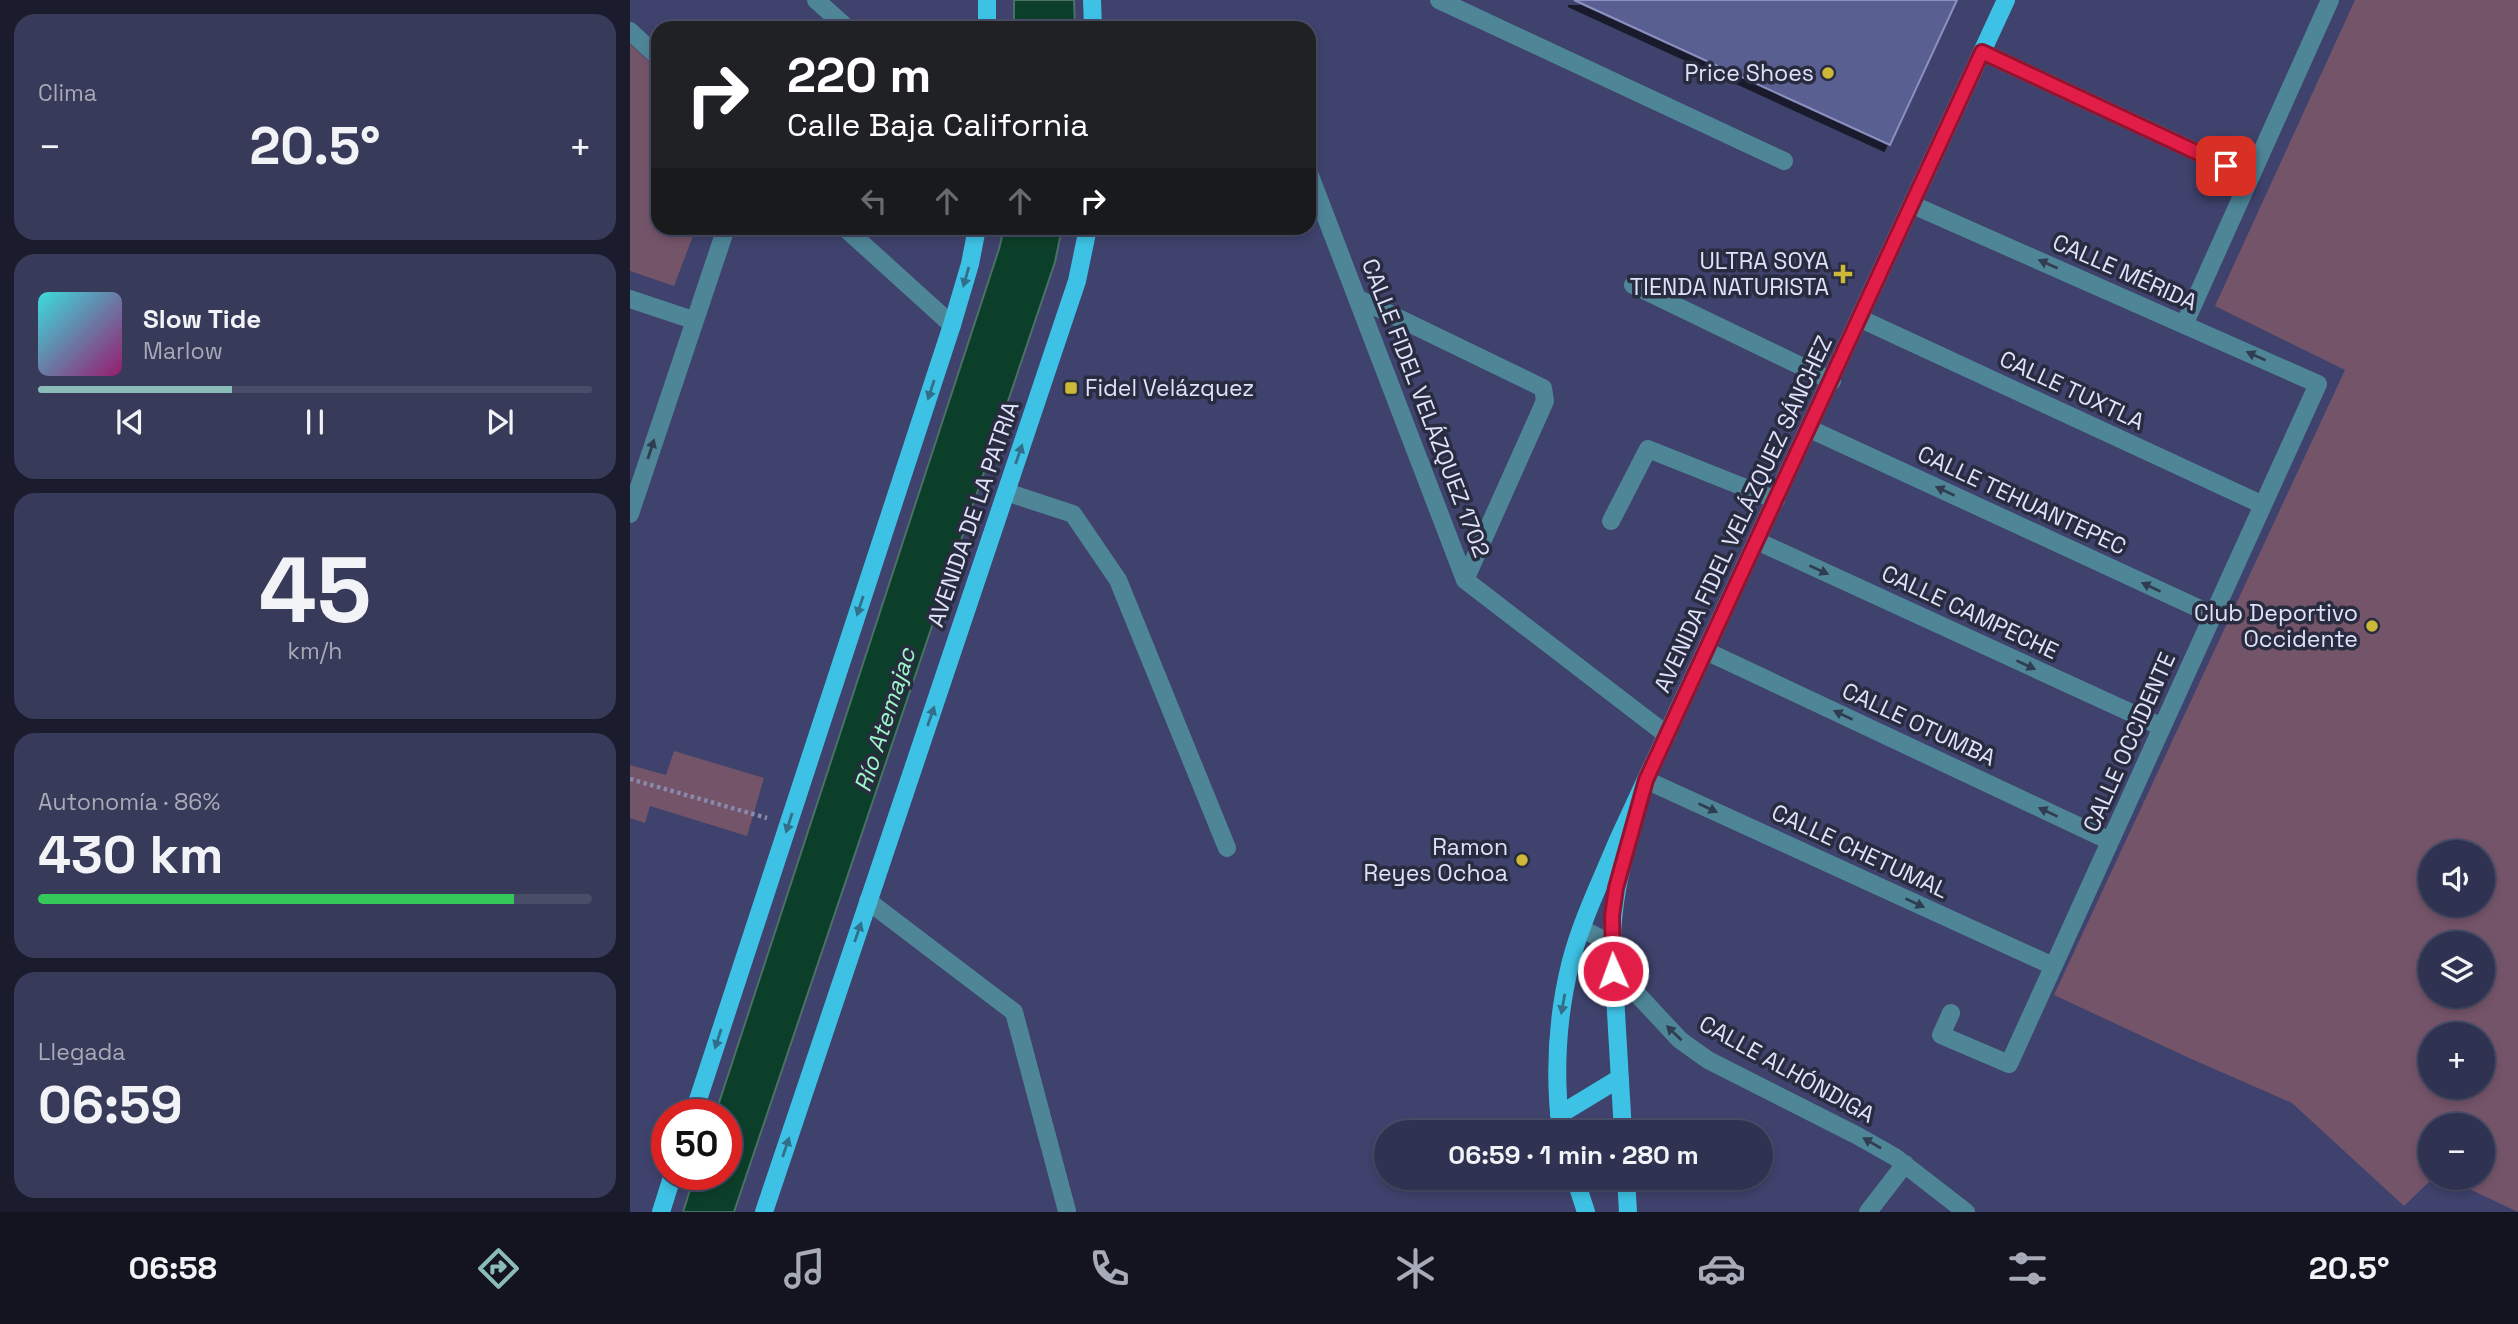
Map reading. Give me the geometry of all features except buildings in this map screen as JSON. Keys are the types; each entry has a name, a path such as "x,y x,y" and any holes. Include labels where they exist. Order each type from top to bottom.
{"main road":[{"path":"987,0 987,21"},
{"path":"1092,0 1093,21"},
{"name":"AVENIDA FIDEL VELÁZQUEZ SÁNCHEZ","path":"1560,1120 1557,1075 1560,1026 1571,961 1582,929 1618,840 1861,319 2006,0"},
{"path":"698,1099 952,325 976,235"},
{"name":"AVENIDA DE LA PATRIA","path":"764,1212 1077,281 1087,235"},
{"name":"AVENIDA FIDEL VELÁZQUEZ SÁNCHEZ","path":"1622,1120 1612,944 1616,888 1646,780"},
{"path":"1565,1120 1620,1078"},
{"path":"661,1212 668,1190"},
{"path":"1579,1190 1587,1212"},
{"path":"1627,1190 1628,1212"}],"street":[{"path":"816,0 840,21"},
{"path":"1439,0 1784,161"},
{"path":"2184,325 2330,0"},
{"path":"630,31 651,50"},
{"path":"1982,52 2250,177"},
{"name":"CALLE FIDEL VELÁZQUEZ 1702","path":"1316,191 1465,580 1667,736"},
{"name":"CALLE MÉRIDA","path":"1913,205 2318,384"},
{"path":"630,514 723,235"},
{"path":"853,235 952,325"},
{"path":"1633,285 1832,381"},
{"path":"1357,298 1543,388 1545,401 1465,580"},
{"path":"630,299 693,320"},
{"name":"CALLE TUXTLA","path":"1861,319 2263,505"},
{"name":"CALLE OCCIDENTE","path":"1951,1013 1941,1035 2009,1064 2318,384"},
{"name":"CALLE TEHUANTEPEC","path":"1810,429 2213,615"},
{"path":"1611,522 1648,449 1776,500"},
{"path":"1006,492 1073,514 1118,580 1227,848"},
{"name":"CALLE CAMPECHE","path":"1757,541 2162,727"},
{"name":"CALLE OTUMBA","path":"1706,651 2110,841"},
{"name":"CALLE CHETUMAL","path":"1646,780 2053,966"},
{"path":"868,901 1014,1012 1067,1211"},
{"path":"1582,929 1612,944"},
{"name":"CALLE ALHÓNDIGA","path":"1612,944 1638,995 1680,1040 1708,1060 1858,1136 1905,1164 1966,1212"},
{"path":"1868,1212 1905,1164"}],"path":[{"path":"630,779 788,824"}],"shaded area":[{"name":"Club Deportivo Occidente","path":"2355,0 2518,0 2518,1212 2471,1190 2495,1190 2495,1113 2418,1113 2418,1190 2421,1190 2404,1206 2292,1103 2054,995 2345,370 2215,306"},
{"path":"630,44 651,64 651,235 693,235 674,286 630,271"},
{"path":"674,751 764,778 747,836 650,806 645,823 630,818 630,765 666,775"}],"water":[{"path":"1014,0 1074,0 1075,21 1014,21"},
{"name":"Río Atemajac","path":"1002,235 1061,235 1055,262 742,1188 742,1099 720,1099"},
{"path":"690,1190 741,1190 734,1212 683,1212"}],"place":[{"name":"Price Shoes","path":"1828,73"},
{"name":"ULTRA SOYA TIENDA NATURISTA","path":"1843,274"},
{"name":"Fidel Velázquez","path":"1071,388"},
{"name":"Club Deportivo Occidente","path":"2372,626"},
{"name":"Ramon Reyes Ochoa","path":"1522,860"}],"route":[{"path":"1613,971 1612,916 1616,888 1646,780 1982,52 2226,166"}]}
